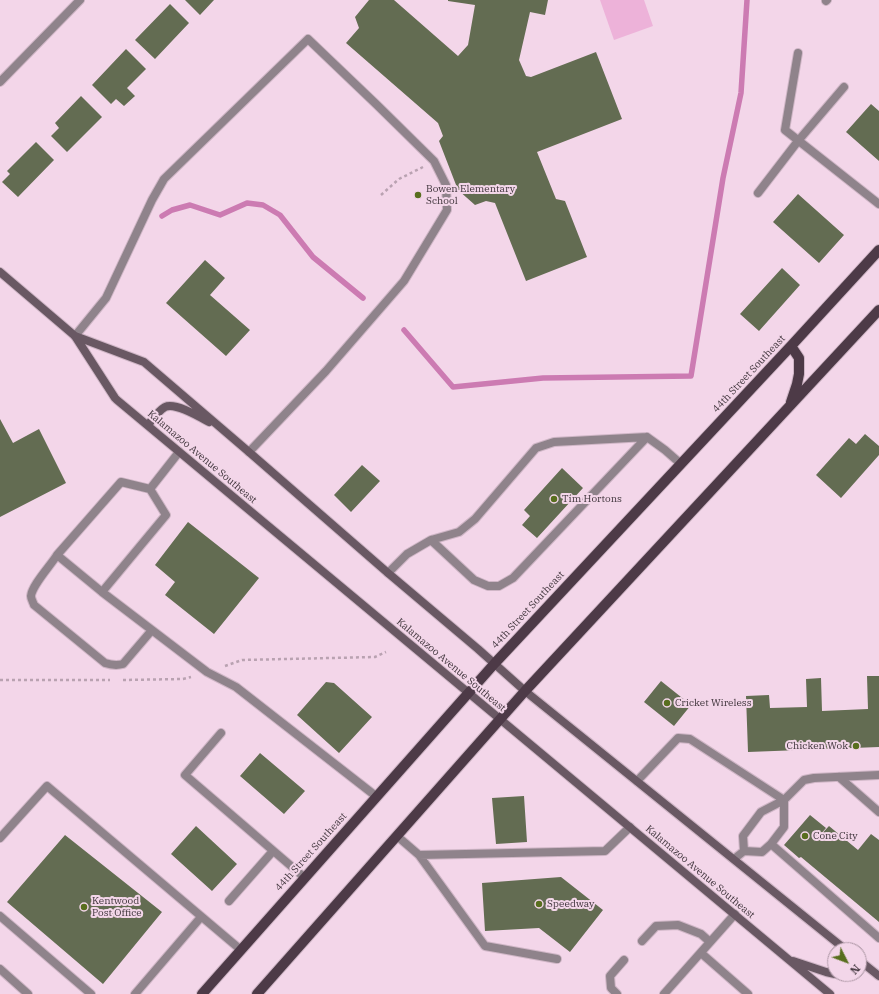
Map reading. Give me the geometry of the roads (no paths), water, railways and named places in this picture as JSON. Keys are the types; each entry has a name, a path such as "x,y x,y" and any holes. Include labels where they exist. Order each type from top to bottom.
{"main road":[{"name":"44th Street Southeast","path":"202,994 495,663 879,250"},
{"name":"Kalamazoo Avenue Southeast","path":"0,272 75,336 115,398 830,994"},
{"path":"257,994 525,691 879,310"},
{"name":"Kalamazoo Avenue Southeast","path":"75,336 144,362 388,573 495,663 525,691 836,942"},
{"path":"788,408 799,374 799,358 791,346"},
{"path":"148,425 166,406 174,406 199,416 222,429"},
{"path":"789,960 827,972"},
{"path":"867,966 879,976"}],"street":[{"path":"0,82 80,0"},
{"path":"75,336 106,298 152,200 164,178 308,39 434,161 446,185 447,210 404,281 330,366 249,452"},
{"path":"798,53 785,130 879,204"},
{"path":"758,193 798,140 844,87"},
{"path":"388,573 407,554 431,540 459,532 475,519 536,448 554,442 647,437 681,464"},
{"path":"431,540 474,580 488,586 499,586 513,578 647,437"},
{"path":"150,489 179,452"},
{"path":"102,592 166,515 150,489 121,482 57,555 34,588 31,595 31,600 34,605 104,663 111,665 118,666 123,664 152,630"},
{"path":"57,555 102,592 207,672 236,687 377,797"},
{"path":"221,733 185,775 304,878"},
{"path":"637,781 678,738 690,740 784,800"},
{"path":"744,852 743,836 761,812 784,800 804,780 814,778 879,775"},
{"path":"839,777 879,812"},
{"path":"0,838 47,786 241,950"},
{"path":"734,859 744,852 762,852 771,844 784,827 784,800"},
{"path":"419,855 605,852 630,827"},
{"path":"397,836 419,855 485,946 557,959"},
{"path":"771,844 879,938"},
{"path":"228,901 273,851"},
{"path":"664,994 735,914"},
{"path":"0,916 91,994"},
{"path":"135,994 201,917"},
{"path":"642,940 656,926 678,925 701,934 710,942"},
{"path":"701,953 748,994"},
{"path":"617,994 612,988 610,976 624,960"},
{"path":"0,969 28,994"}],"waterway":[{"path":"404,330 453,387 543,378 691,376 723,178 741,93 747,0"},
{"path":"162,216 172,210 190,205 220,215 247,203 263,205 280,215 313,257 363,298"}],"place":[{"name":"Bowen Elementary School","path":"418,195"},
{"name":"Tim Hortons","path":"554,499"},
{"name":"Cricket Wireless","path":"667,703"},
{"name":"Chicken Wok","path":"856,746"},
{"name":"Cone City","path":"805,836"},
{"name":"Speedway","path":"539,904"},
{"name":"Kentwood Post Office","path":"84,907"}]}
